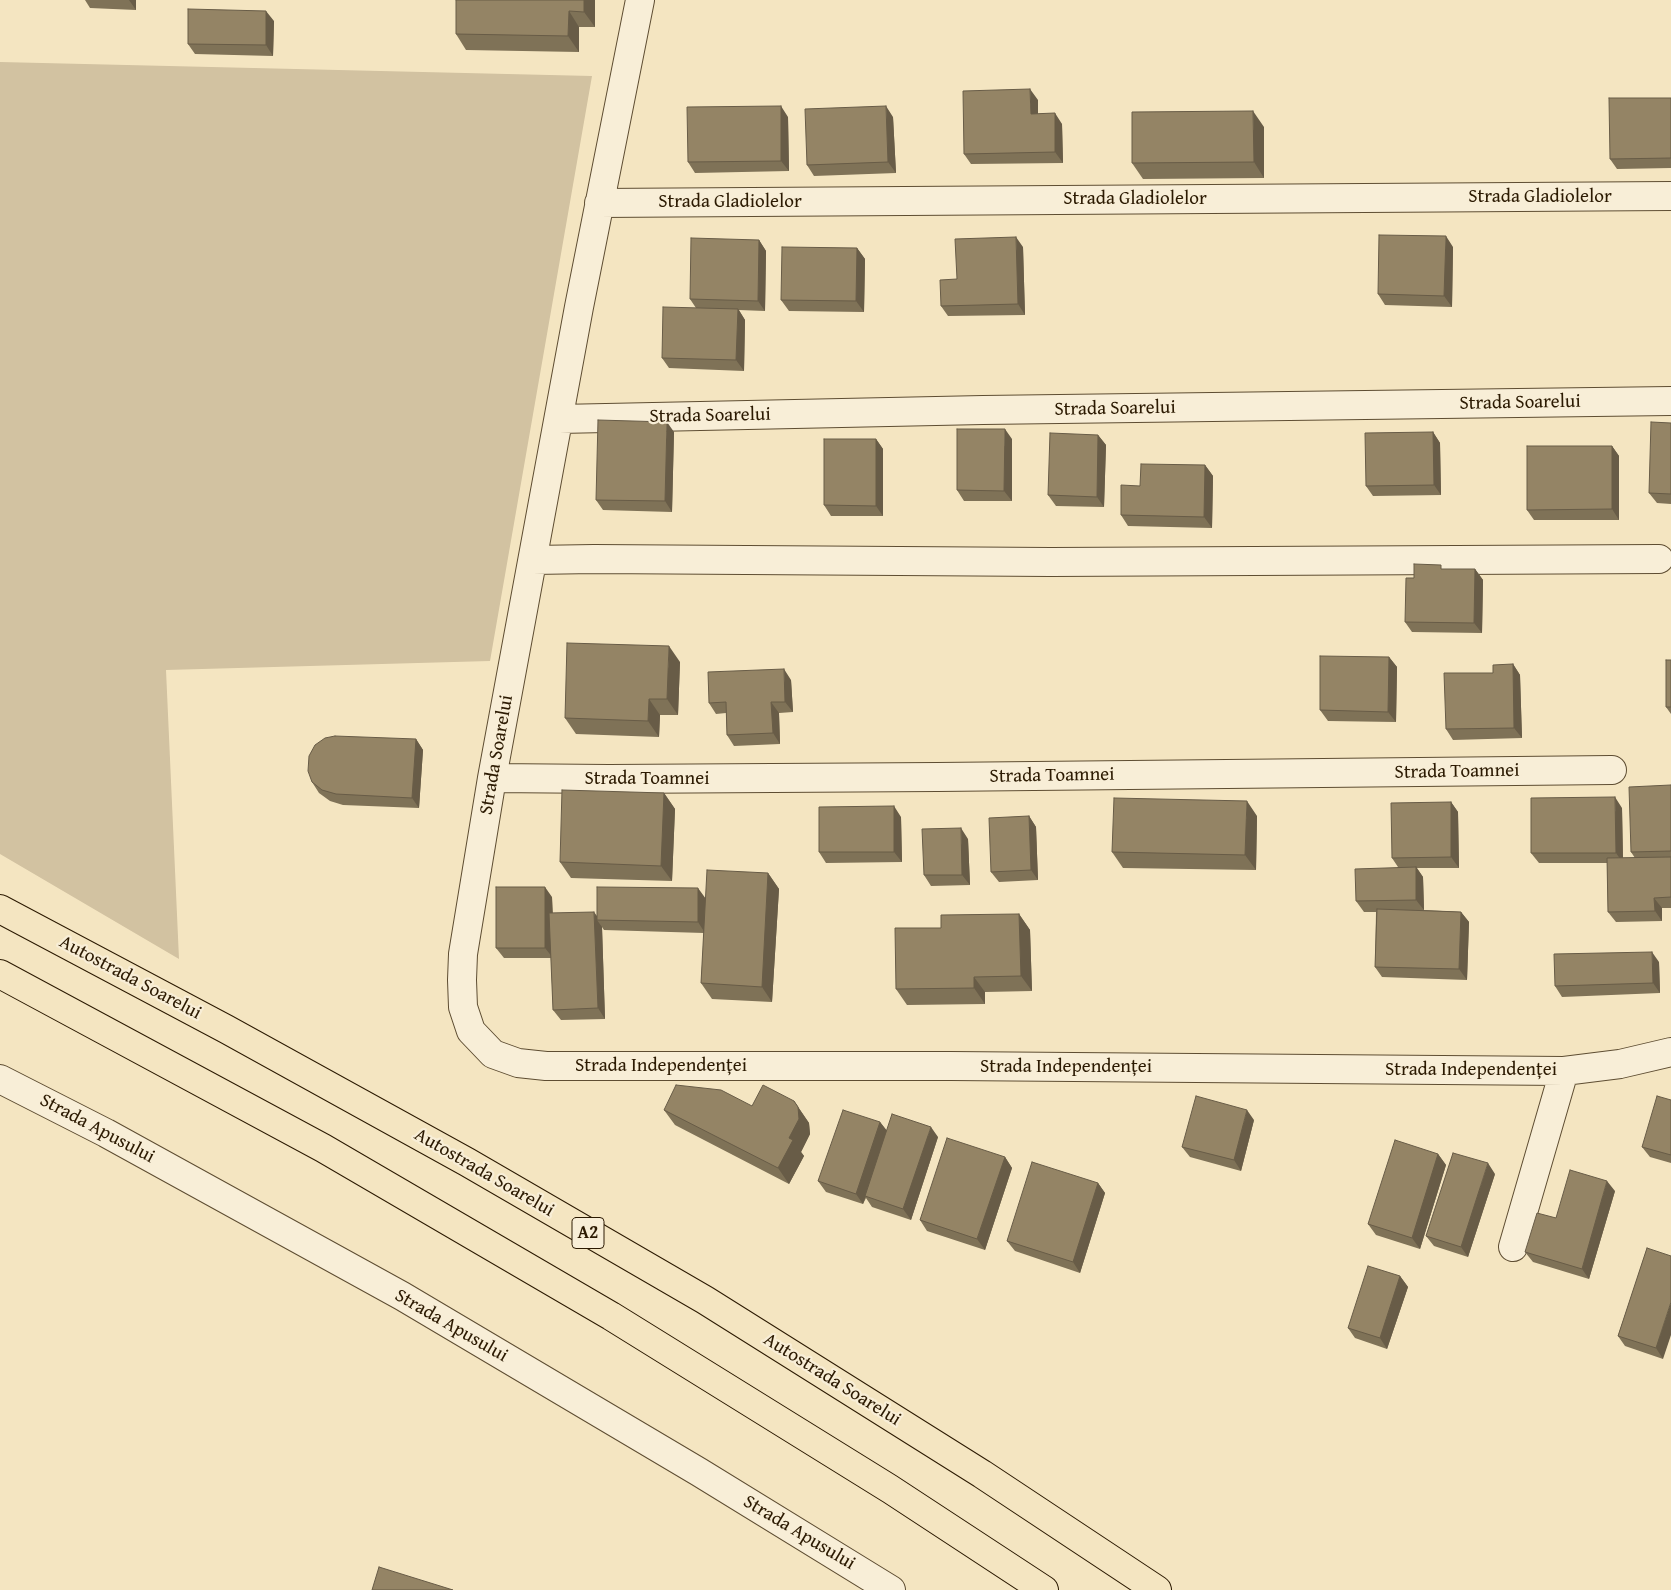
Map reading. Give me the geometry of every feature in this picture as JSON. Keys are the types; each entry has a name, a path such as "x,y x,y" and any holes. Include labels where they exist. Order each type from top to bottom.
{"highway":[{"name":"Autostrada Soarelui","path":"0,909 226,1029 467,1162 705,1300 982,1474 1157,1590"},
{"path":"0,974 323,1148 611,1316 890,1489 1044,1590"}],"street":[{"name":"Strada Soarelui","path":"471,1031 463,1007 463,954 492,778 599,203 640,0"},
{"name":"Strada Gladiolelor","path":"599,203 1671,196"},
{"name":"Strada Soarelui","path":"559,419 1671,401"},
{"path":"533,560 1061,562 1659,559"},
{"name":"Strada Toamnei","path":"492,778 927,777 1612,770"},
{"name":"Strada Independenței","path":"471,1031 493,1054 518,1063 546,1066 951,1066 1564,1071 1620,1064 1671,1052"},
{"path":"1513,1247 1564,1071"},
{"name":"Strada Apusului","path":"0,1079 106,1133 402,1296 699,1472 891,1590"}],"shaded area":[{"path":"0,62 592,76 490,661 166,670 179,959 0,854"}],"building":[{"path":"456,0 584,0 584,12 569,11 568,36 456,34"},
{"path":"188,9 266,11 266,45 188,44"},
{"path":"1030,89 1031,114 1055,113 1055,152 964,154 963,91"},
{"path":"1609,98 1671,98 1671,158 1610,159"},
{"path":"781,106 781,161 688,162 687,107"},
{"path":"886,106 888,162 807,165 805,109"},
{"path":"1253,111 1254,162 1132,163 1132,112"},
{"path":"1379,235 1446,236 1444,296 1378,294"},
{"path":"1016,237 1018,304 941,306 940,280 957,279 955,239"},
{"path":"691,238 759,240 758,301 690,299"},
{"path":"782,247 857,248 856,301 781,300"},
{"path":"663,307 738,309 736,360 662,358"},
{"path":"598,420 667,422 665,501 596,500"},
{"path":"1651,422 1671,423 1671,494 1649,493"},
{"path":"957,429 1005,429 1004,491 957,490"},
{"path":"1433,432 1434,485 1366,486 1365,433"},
{"path":"1050,433 1098,435 1097,497 1048,495"},
{"path":"824,439 876,439 876,506 824,505"},
{"path":"1527,446 1612,446 1612,509 1527,510"},
{"path":"1141,464 1205,465 1204,517 1121,515 1121,485 1140,486"},
{"path":"1414,564 1441,565 1441,569 1475,569 1474,623 1405,622 1406,578 1414,578"},
{"path":"567,643 669,646 667,699 649,699 648,721 565,718"},
{"path":"1320,656 1389,657 1388,712 1320,710"},
{"path":"1666,660 1671,660 1671,707 1666,707"},
{"path":"1513,664 1514,728 1446,729 1444,673 1493,673 1493,665"},
{"path":"784,669 785,702 771,702 773,733 727,735 726,702 709,703 708,672"},
{"path":"335,736 416,739 412,798 336,794 322,790 312,782 308,771 309,756 315,745 325,738"},
{"path":"1671,785 1671,851 1631,852 1629,787"},
{"path":"562,790 664,793 661,866 560,862"},
{"path":"1615,797 1616,853 1531,853 1531,798"},
{"path":"1114,798 1247,801 1245,855 1112,852"},
{"path":"1451,802 1451,857 1392,858 1391,803"},
{"path":"894,806 894,852 819,852 819,807"},
{"path":"1029,816 1031,870 991,872 989,818"},
{"path":"961,828 962,875 924,875 922,829"},
{"path":"1671,857 1671,897 1654,898 1655,911 1608,912 1607,858"},
{"path":"1416,867 1416,900 1356,901 1355,869"},
{"path":"707,870 768,873 762,987 701,983"},
{"path":"496,887 545,887 545,948 496,948"},
{"path":"597,887 698,888 698,922 597,920"},
{"path":"1377,909 1461,912 1459,969 1375,967"},
{"path":"594,912 598,1008 553,1010 549,913"},
{"path":"1019,914 1021,976 974,977 974,988 896,989 895,928 941,928 941,915"},
{"path":"1652,952 1653,983 1555,986 1554,954"},
{"path":"676,1085 721,1090 752,1106 763,1085 794,1101 798,1107 799,1119 789,1138 793,1140 778,1168 664,1110"},
{"path":"1196,1096 1247,1110 1234,1160 1182,1147"},
{"path":"1657,1096 1671,1100 1671,1155 1642,1147"},
{"path":"843,1110 880,1122 856,1194 818,1181"},
{"path":"892,1114 931,1127 903,1209 865,1196"},
{"path":"947,1138 1005,1157 977,1239 920,1220"},
{"path":"1395,1140 1438,1154 1412,1238 1368,1224"},
{"path":"1453,1153 1488,1163 1461,1247 1426,1236"},
{"path":"1032,1162 1098,1183 1073,1262 1007,1241"},
{"path":"1570,1170 1607,1181 1582,1269 1525,1252 1537,1213 1556,1218"},
{"path":"1647,1248 1671,1256 1671,1302 1656,1348 1618,1336"},
{"path":"1368,1266 1400,1276 1380,1338 1348,1328"},
{"path":"379,1567 453,1590 372,1590"}]}
